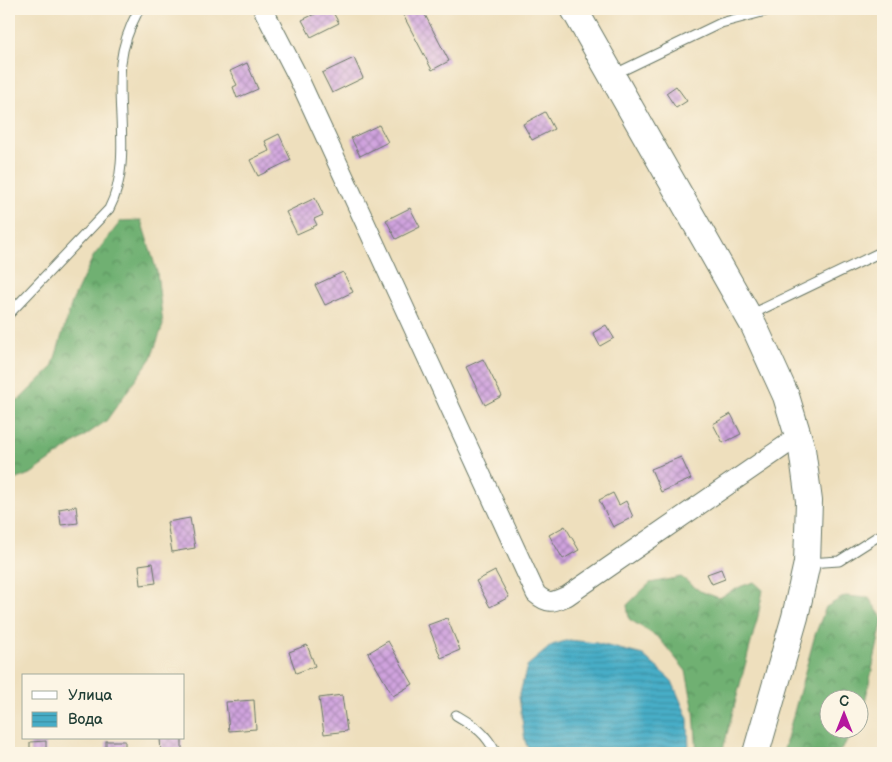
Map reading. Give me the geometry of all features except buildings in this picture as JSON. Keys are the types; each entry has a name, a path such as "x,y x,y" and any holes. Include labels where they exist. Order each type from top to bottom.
{"street":[{"path":"263,9 298,78 536,594 545,602 553,602 567,596 798,436"},
{"path":"574,9 748,316 786,396 802,449 809,500 807,563 796,617 756,753"}],"lane":[{"path":"9,314 109,209 117,193 121,154 121,64 126,40 139,9"},
{"path":"612,75 721,23 773,9"},
{"path":"748,316 883,251"},
{"path":"807,563 839,561 883,534"},
{"path":"456,715 478,729 489,741 496,753"}],"green space":[{"path":"141,220 157,272 163,325 151,358 106,421 32,473 9,482 9,403 20,399 52,368 72,302 93,257 121,221"},
{"path":"681,577 700,591 719,598 754,582 763,590 722,753 697,753 694,711 686,671 659,638 629,619 627,605 650,583"},
{"path":"845,596 869,598 883,619 868,690 820,690 820,740 848,740 838,753 783,753 815,635 826,607"}],"water":[{"path":"569,640 596,643 643,655 672,681 688,719 689,753 530,753 525,741 519,697 527,666 552,645"}]}
